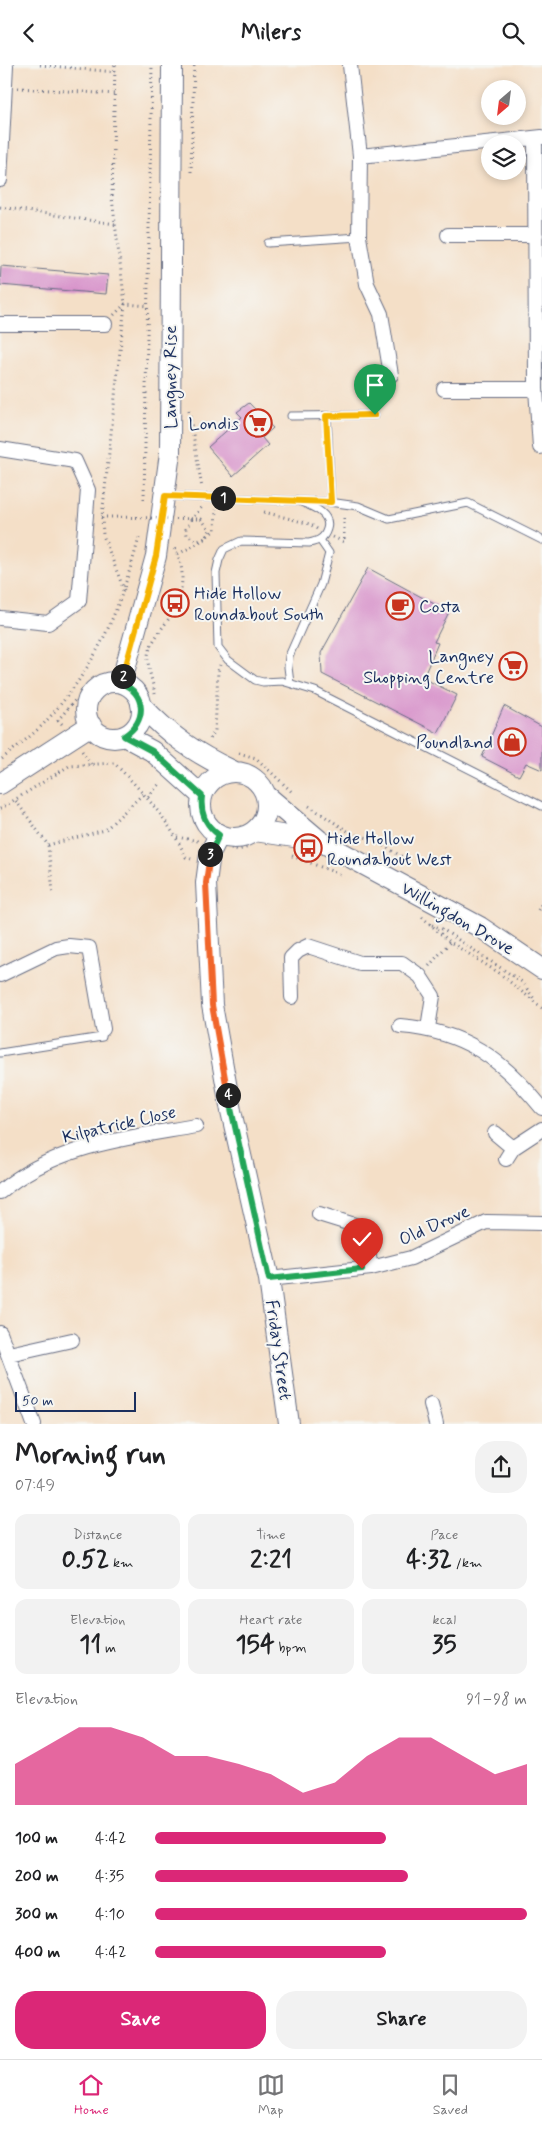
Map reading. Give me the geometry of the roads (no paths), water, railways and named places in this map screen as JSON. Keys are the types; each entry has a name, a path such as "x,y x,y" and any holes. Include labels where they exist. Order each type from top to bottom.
{"main road":[{"name":"Langney Rise","path":"121,683 156,556 170,453 172,65"},
{"path":"202,796 152,751 124,736 105,736 91,725 86,707 89,697 102,685 121,683 149,701 175,739 204,758 254,778 262,786 267,797 266,815 255,838 216,839 206,823 201,805 202,796 214,779 223,773 233,771"},
{"path":"124,736 138,723 149,701"},
{"path":"0,784 91,725"},
{"name":"Willingdon Drove","path":"267,797 320,841 480,927 542,969"},
{"name":"Willingdon Drove","path":"255,838 320,841"},
{"name":"Friday Street","path":"216,839 207,865 212,1005 231,1111 269,1279 290,1424"}],"street":[{"path":"0,181 6,65"},
{"path":"350,65 360,156 359,237 367,283 380,313 391,375"},
{"path":"360,156 538,137 536,389 540,447"},
{"path":"448,235 536,235"},
{"path":"0,324 105,324"},
{"path":"444,389 536,389"},
{"path":"0,449 74,461 88,490 78,601 48,623 0,618"},
{"path":"0,975 56,948 69,946 89,948 103,1029"},
{"path":"292,997 291,958 298,951 308,946 360,963 402,963 420,975 433,996 428,1028"},
{"path":"400,1026 428,1028 455,1036 494,1059 542,1109"},
{"name":"Kilpatrick Close","path":"0,1192 12,1181 65,1154 116,1140 196,1126"},
{"path":"495,1133 509,1154 542,1129"},
{"path":"318,1214 364,1228 371,1268"},
{"name":"Old Drove","path":"269,1279 371,1268 411,1258 486,1222 542,1223"},
{"path":"0,1333 34,1424"},
{"path":"9,1354 72,1340"},
{"path":"431,1404 436,1424"}],"lane":[{"path":"268,243 359,237"},
{"path":"291,416 375,415"},
{"path":"326,416 331,502"},
{"path":"165,496 331,502 358,506 389,519 468,503 542,540"},
{"path":"299,501 314,507 325,515 328,525 326,534 320,540 309,543 240,541 224,549 216,573 218,647 224,656 233,665 255,680 290,683 315,691 542,806"},
{"path":"290,683 288,667 290,656 321,584 329,553 320,540"},
{"path":"0,1053 102,1037 103,1029"}],"place":[{"name":"Londis","path":"258,423"},
{"name":"Hide Hollow Roundabout South","path":"175,603"},
{"name":"Costa","path":"400,606"},
{"name":"Langney Shopping Centre","path":"513,666"},
{"name":"Poundland","path":"512,742"},
{"name":"Hide Hollow Roundabout West","path":"308,848"}]}
